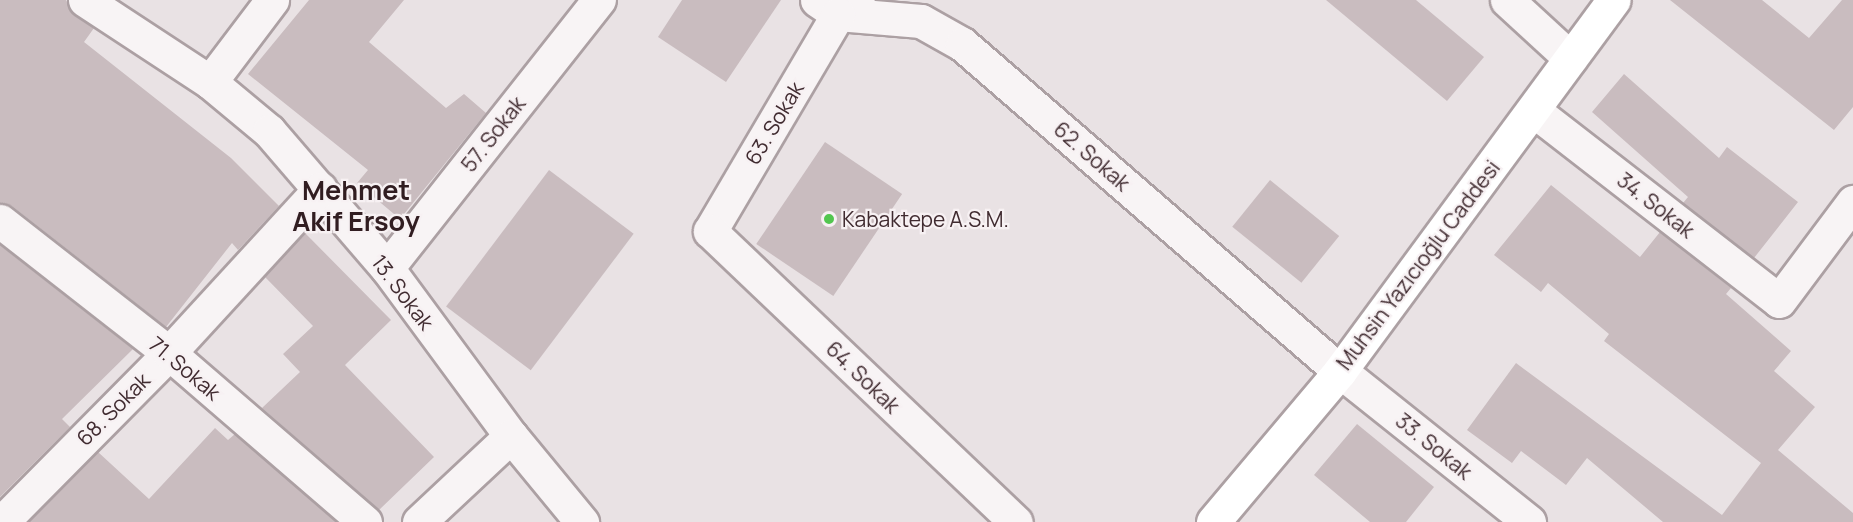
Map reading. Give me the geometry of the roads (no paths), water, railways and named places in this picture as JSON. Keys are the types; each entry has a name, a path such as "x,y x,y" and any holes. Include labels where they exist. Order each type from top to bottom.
{"main road":[{"name":"Muhsin Yazıcıoğlu Caddesi","path":"1213,522 1340,371 1614,0"}],"street":[{"name":"13. Sokak","path":"85,0 210,82 269,131 387,268 511,436 582,522"},
{"path":"210,82 272,0"},
{"name":"57. Sokak","path":"387,268 599,0"},
{"path":"1507,0 1570,58"},
{"name":"63. Sokak","path":"710,231 839,5"},
{"name":"62. Sokak","path":"839,5 921,21 962,44 1340,371"},
{"name":"34. Sokak","path":"1533,110 1779,301 1853,202"},
{"name":"68. Sokak","path":"2,522 169,353 320,189"},
{"name":"71. Sokak","path":"0,221 169,353 365,522"},
{"name":"64. Sokak","path":"710,231 1016,522"},
{"name":"33. Sokak","path":"1340,371 1529,522"},
{"path":"419,522 511,436"}],"place":[{"name":"Kabaktepe A.S.M.","path":"829,219"}],"district":[{"name":"Mehmet Akif Ersoy","path":"356,204"}]}
